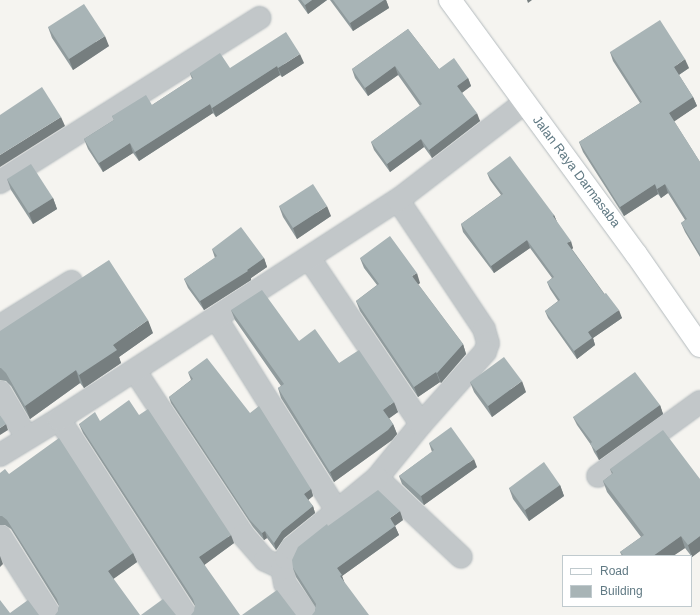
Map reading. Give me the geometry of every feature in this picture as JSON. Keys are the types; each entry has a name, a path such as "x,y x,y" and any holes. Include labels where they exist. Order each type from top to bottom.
{"main road":[{"name":"Jalan Raya Darmasaba","path":"450,0 636,254 700,346"}],"street":[{"path":"0,182 259,18"},
{"path":"0,455 135,371 398,200 524,103"},
{"path":"307,615 285,584 282,568 292,548 377,478 421,424 485,352 488,343 484,329 398,200"},
{"path":"308,258 421,424"},
{"path":"0,326 71,282"},
{"path":"216,318 337,510"},
{"path":"135,371 243,535 265,560 282,568"},
{"path":"0,392 27,438"},
{"path":"598,476 700,402"},
{"path":"59,419 186,615"},
{"path":"377,478 461,557"},
{"path":"0,536 50,615"}],"building":[{"path":"301,0 312,0 305,5"},
{"path":"333,0 384,0 350,23"},
{"path":"84,4 105,36 69,59 48,27"},
{"path":"660,20 685,59 674,67 693,97 669,113 700,162 700,254 681,223 687,219 665,184 657,189 655,184 620,207 579,142 642,102 610,52"},
{"path":"408,29 439,69 454,58 468,78 457,86 477,113 429,150 421,139 387,164 371,142 422,104 395,66 365,88 352,69"},
{"path":"286,32 300,54 278,68 277,66 212,108 210,104 135,152 130,143 99,163 84,139 114,120 112,116 146,95 152,105 193,78 190,73 220,53 230,68"},
{"path":"42,87 61,117 0,155 0,115"},
{"path":"510,156 554,215 553,216 571,241 567,243 604,294 606,293 619,310 588,332 592,338 574,351 545,311 560,300 547,282 554,277 527,240 491,266 461,224 503,194 487,173"},
{"path":"31,164 53,198 29,213 7,179"},
{"path":"313,184 327,206 293,228 279,206"},
{"path":"241,227 264,258 247,270 248,271 200,301 184,279 217,256 212,249"},
{"path":"390,236 417,273 412,276 463,344 437,373 436,372 414,387 356,301 379,284 360,258"},
{"path":"109,260 148,320 113,345 117,350 79,375 76,370 25,406 6,373 0,368 0,331"},
{"path":"262,290 299,341 315,329 339,363 359,350 394,402 383,410 393,424 388,430 330,472 278,388 284,384 231,310"},
{"path":"504,357 522,381 488,406 470,382"},
{"path":"207,358 250,413 259,406 311,489 304,494 313,506 282,531 274,543 265,531 262,533 250,520 169,397 193,379 188,372"},
{"path":"635,372 660,405 596,451 590,444 592,442 573,417"},
{"path":"129,400 139,415 148,409 231,535 199,557 240,615 191,615 194,611 195,605 193,599 79,424 95,412 100,421"},
{"path":"0,415 6,424 0,428"},
{"path":"451,427 474,459 421,496 399,476 434,450 429,443"},
{"path":"663,430 700,479 700,536 688,545 681,536 654,555 623,555 620,552 644,535 603,481 613,473 610,469"},
{"path":"59,438 133,553 108,571 140,615 55,615 58,611 59,605 57,599 7,520 0,516 0,473 5,469 9,474"},
{"path":"544,462 560,485 525,510 509,488"},
{"path":"378,490 400,511 390,518 395,526 337,568 342,575 340,576 369,615 312,615 315,611 316,604 293,568 292,560 298,547 327,524 328,526"},
{"path":"277,590 296,615 242,615"},
{"path":"163,599 176,615 141,615"},
{"path":"0,600 10,613 28,600 39,615 0,615"}]}
